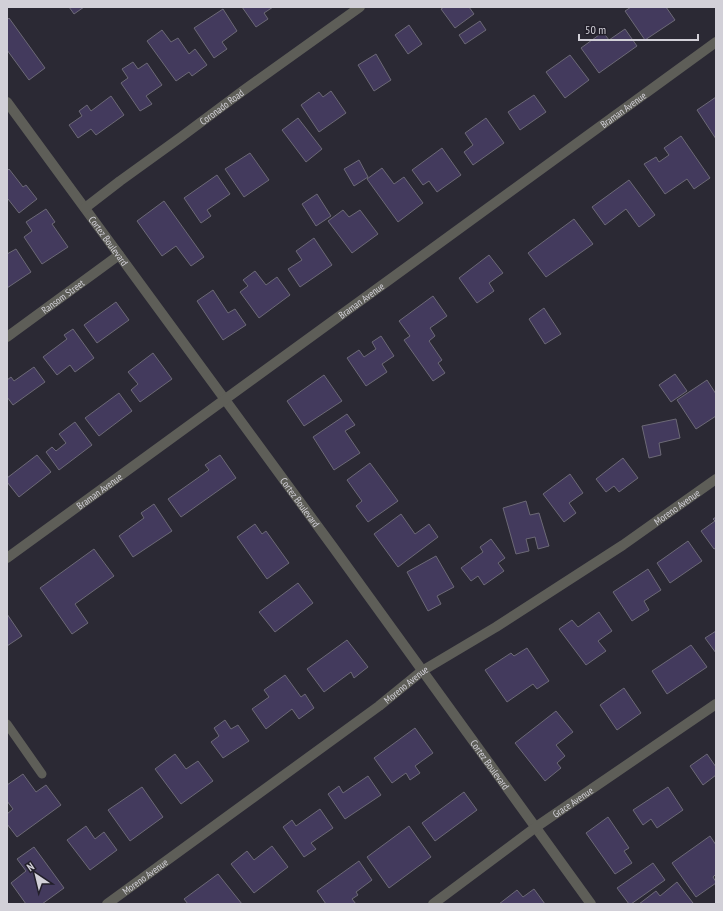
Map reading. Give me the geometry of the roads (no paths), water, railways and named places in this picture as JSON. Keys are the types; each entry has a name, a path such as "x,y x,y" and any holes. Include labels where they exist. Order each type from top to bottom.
{"street":[{"name":"Coronado Road","path":"84,208 360,7"},
{"name":"Braman Avenue","path":"7,558 716,42"},
{"name":"Cortez Boulevard","path":"7,102 10,114 84,208 225,399 591,904"},
{"name":"Ransom Street","path":"7,337 119,255"},
{"name":"Moreno Avenue","path":"107,904 379,706 422,671 496,627 623,545 716,479"},
{"name":"Grace Avenue","path":"433,904 536,827 716,704"}],"lane":[{"path":"7,724 42,774"}]}
